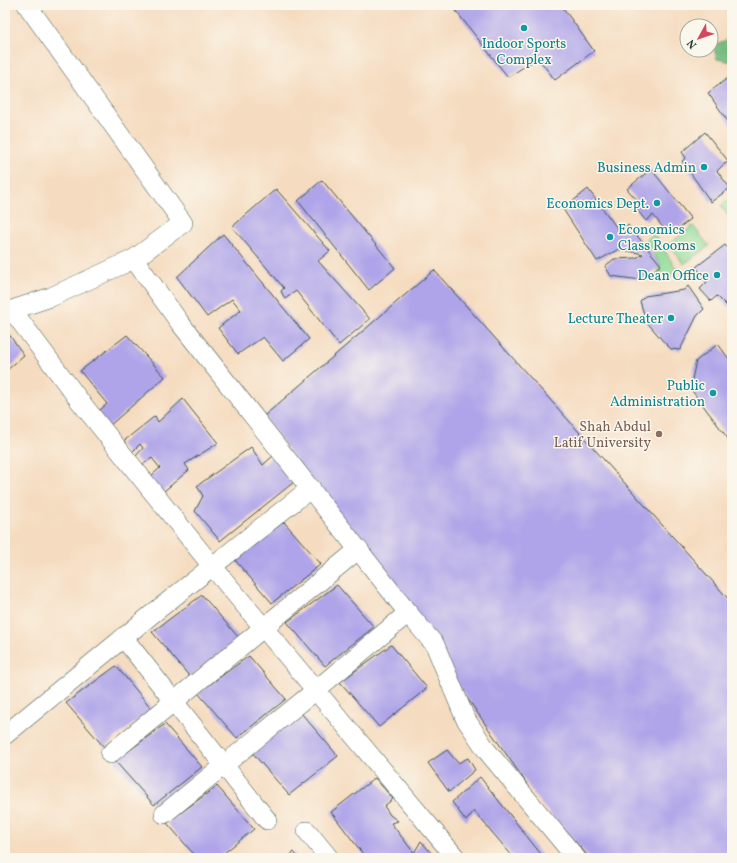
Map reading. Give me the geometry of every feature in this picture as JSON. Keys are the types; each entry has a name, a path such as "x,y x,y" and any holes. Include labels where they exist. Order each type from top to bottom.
{"street":[{"path":"27,5 183,223 134,259 51,297 9,306 78,400 212,566 456,858"},
{"path":"134,259 180,323 408,613 435,645 465,718 487,751 576,858"},
{"path":"5,735 123,637 311,488"},
{"path":"110,754 359,549"},
{"path":"164,814 408,613"},
{"path":"123,637 267,820"},
{"path":"307,831 329,858"}],"green space":[{"path":"732,38 732,62 717,59 719,58 719,43"},
{"path":"732,197 732,221 721,206"},
{"path":"693,226 709,246 684,264 669,244"},
{"path":"654,234 677,270 663,281 657,269 661,265 645,241"}],"building":[{"name":"Indoor Sports Complex","path":"561,5 594,51 555,80 538,58 508,77 452,6"},
{"path":"732,75 732,127 708,93"},
{"name":"Business Admin","path":"705,132 729,162 724,164 717,171 730,188 711,202 682,161 686,158 682,152"},
{"name":"Economics Dept.","path":"651,169 691,219 669,235 653,215 646,221 633,205 638,201 627,189"},
{"path":"322,180 395,268 369,290 298,201"},
{"path":"276,189 330,251 318,261 370,319 339,345 296,291 285,299 281,291 284,288 232,227"},
{"name":"Economics Class Rooms","path":"588,189 620,232 628,225 661,265 641,280 611,276 605,266 614,259 636,258 643,254 619,249 597,261 563,209"},
{"path":"223,234 309,339 283,361 263,337 238,354 218,328 241,310 232,299 207,317 177,277"},
{"name":"Dean Office","path":"725,245 732,253 732,305 728,307 717,296 711,301 700,289 707,282 696,267"},
{"path":"434,270 732,603 732,858 590,858 541,804 465,695 264,416"},
{"name":"Lecture Theater","path":"688,286 704,309 697,316 680,350 671,349 646,321 640,301 645,296 684,290"},
{"path":"5,329 24,355 5,372"},
{"path":"127,335 165,377 108,427 95,414 107,404 80,371"},
{"name":"Public Administration","path":"718,344 732,363 732,444 690,388 696,361"},
{"path":"183,399 218,443 185,464 189,470 157,497 144,482 160,468 152,458 142,465 135,457 143,448 140,444 129,455 120,444 155,416 158,422"},
{"path":"251,447 263,465 273,456 294,482 220,541 195,511 203,496 197,486"},
{"path":"284,522 321,564 272,603 234,559"},
{"path":"337,585 374,627 325,666 287,622"},
{"path":"202,595 239,638 190,677 152,632"},
{"path":"391,645 427,688 379,727 340,682"},
{"path":"249,656 286,699 237,738 198,693"},
{"path":"116,666 152,709 104,747 66,703"},
{"path":"301,713 338,756 289,795 250,750"},
{"path":"165,724 202,767 154,805 115,761"},
{"path":"447,750 458,763 468,758 475,770 449,792 428,763"},
{"path":"480,777 544,858 514,858 474,811 466,821 452,802"},
{"path":"375,778 393,799 384,806 390,815 398,821 391,823 414,853 421,841 432,854 428,858 366,858 331,812"},
{"path":"217,786 254,829 218,858 197,858 167,823"},
{"path":"294,852 298,858 287,858"}],"place":[{"name":"Indoor Sports Complex","path":"524,28"},
{"name":"Business Admin","path":"704,167"},
{"name":"Economics Dept.","path":"657,203"},
{"name":"Economics Class Rooms","path":"610,237"},
{"name":"Dean Office","path":"717,275"},
{"name":"Lecture Theater","path":"671,318"},
{"name":"Public Administration","path":"713,393"},
{"name":"Shah Abdul Latif University","path":"659,434"}]}
